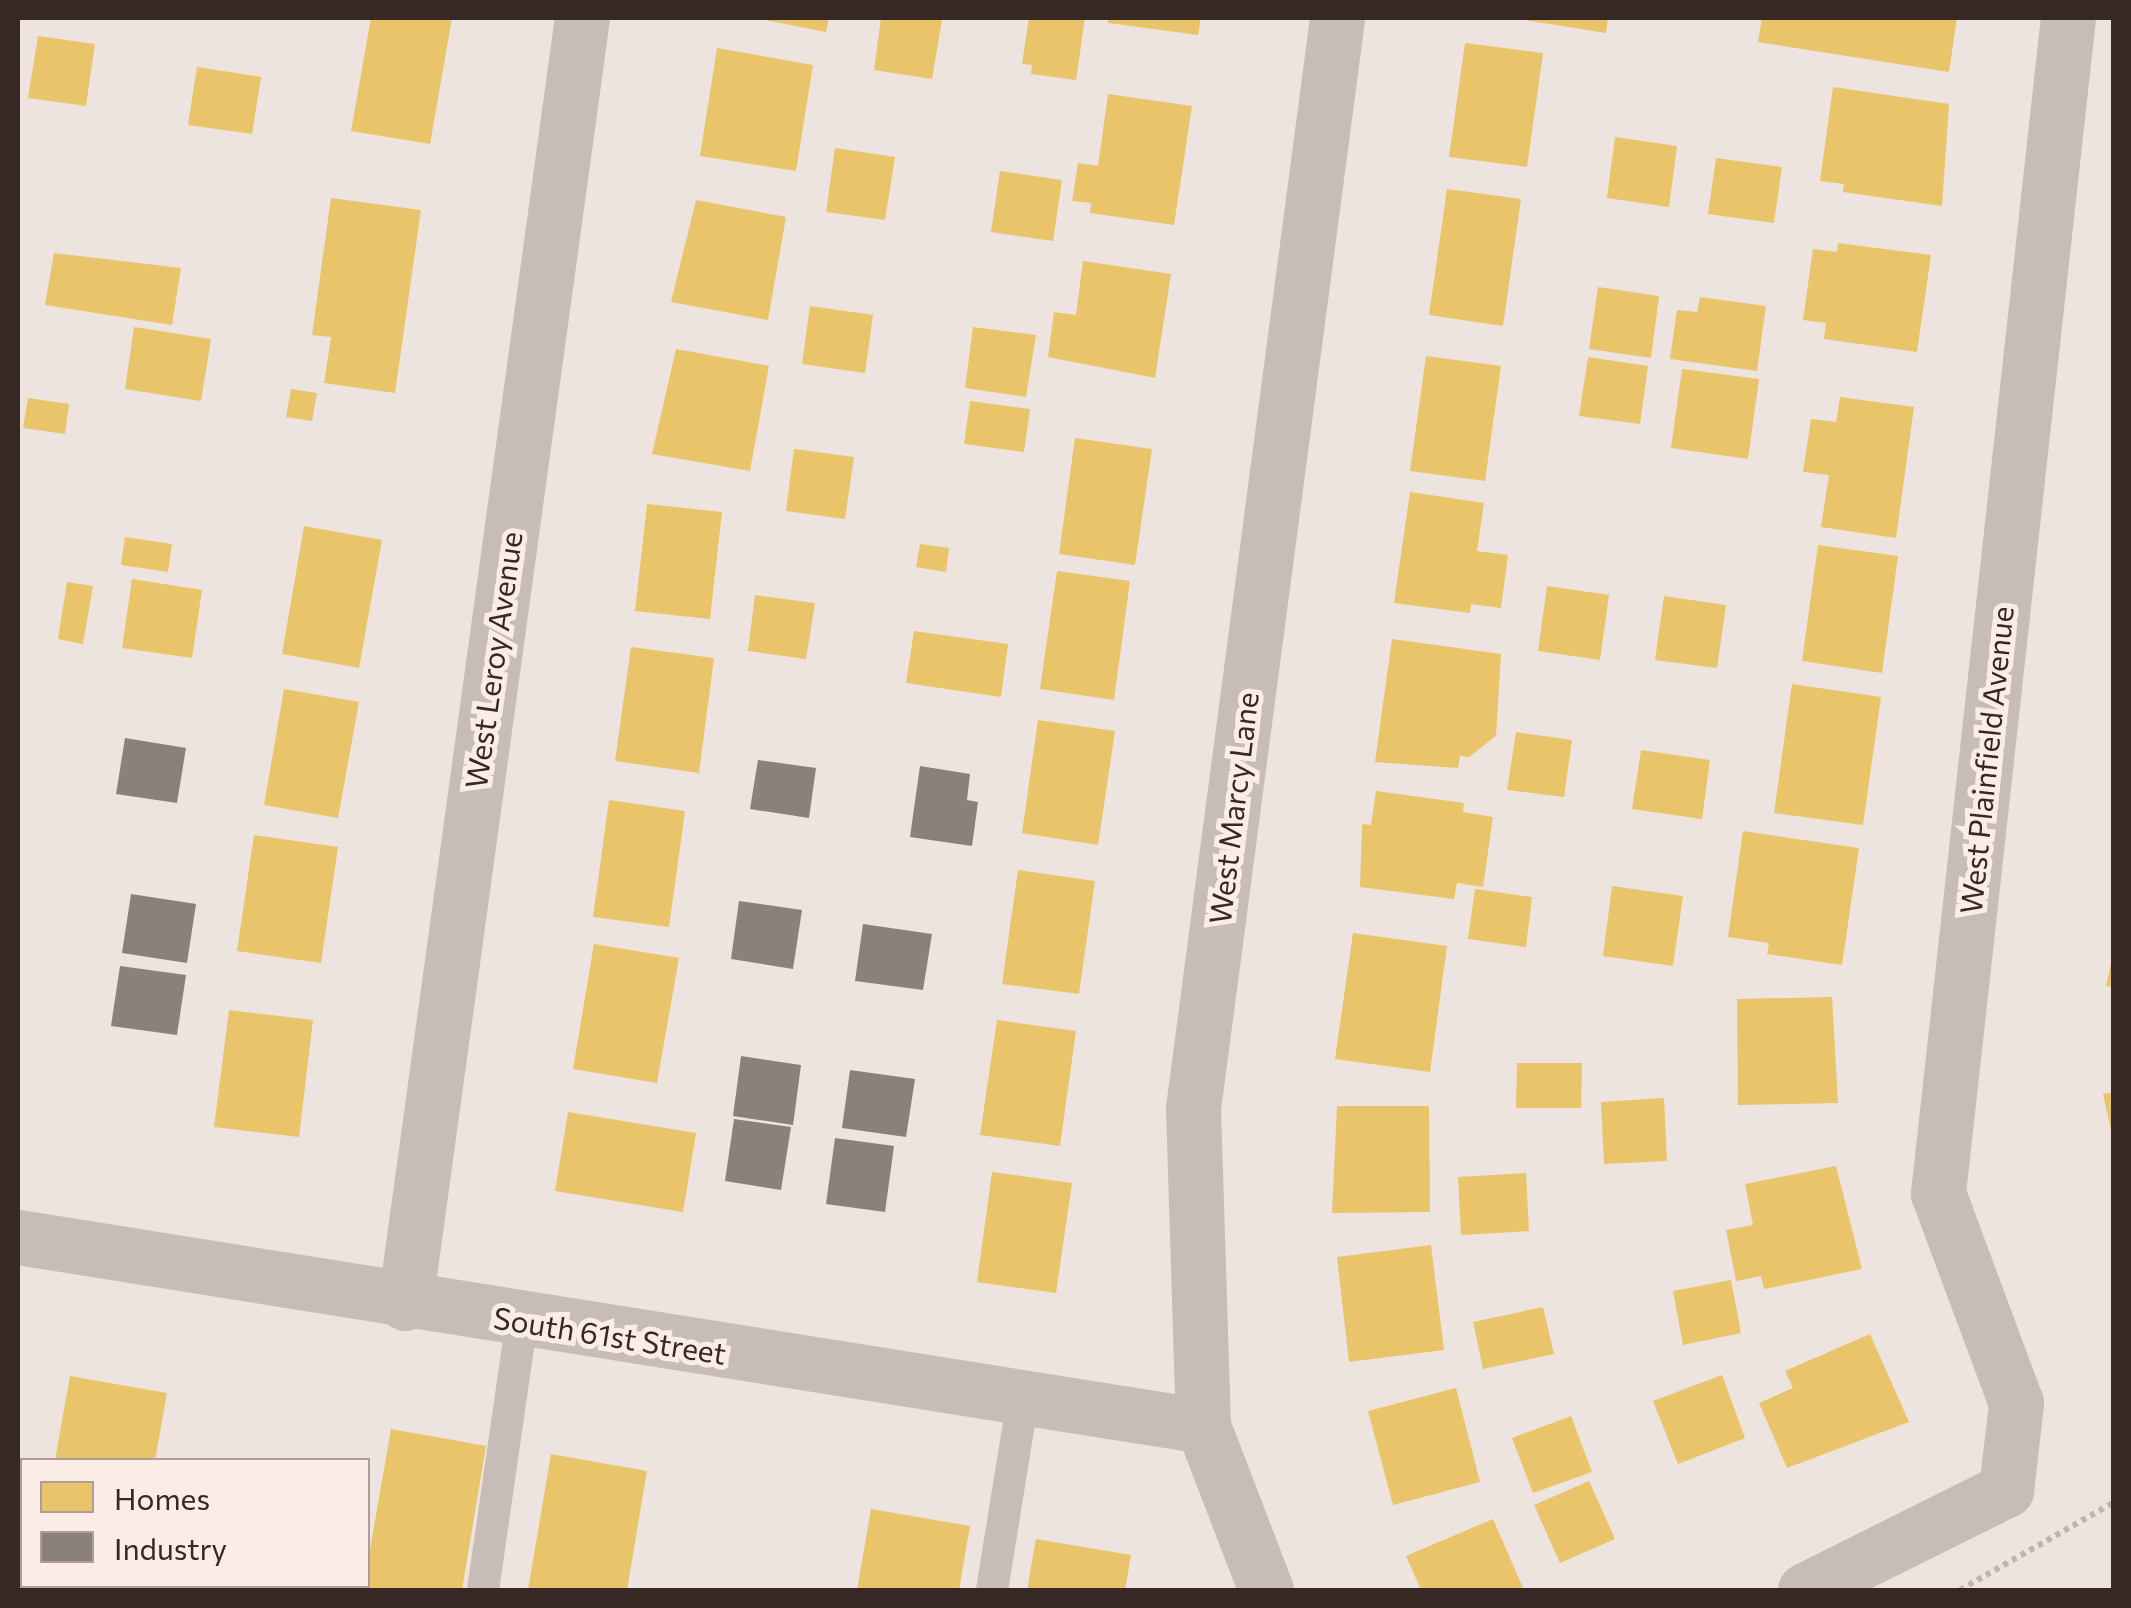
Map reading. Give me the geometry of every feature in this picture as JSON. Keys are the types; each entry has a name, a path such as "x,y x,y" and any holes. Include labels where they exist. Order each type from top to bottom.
{"street":[{"name":"West Leroy Avenue","path":"405,1303 582,18"},
{"name":"West Marcy Lane","path":"1266,1590 1203,1426 1193,1108 1338,18"},
{"name":"West Plainfield Avenue","path":"1805,1590 2006,1490 2016,1403 1938,1193 2068,18"},
{"name":"South 61st Street","path":"18,1237 405,1303 1203,1426"}],"lane":[{"path":"483,1590 522,1321"},
{"path":"992,1590 1023,1398"}],"path":[{"path":"1960,1590 2114,1502"}],"building: Homes":[{"path":"371,18 452,18 430,144 351,131"},
{"path":"754,18 829,18 826,32"},
{"path":"881,18 942,20 932,79 874,70"},
{"path":"1029,18 1085,18 1076,80 1031,74 1032,65 1022,64"},
{"path":"1109,18 1201,18 1198,35 1108,23"},
{"path":"1512,18 1608,18 1606,33"},
{"path":"1762,18 1957,18 1949,72 1758,42"},
{"path":"38,36 95,44 86,106 28,98"},
{"path":"1465,43 1543,53 1527,167 1449,157"},
{"path":"717,48 813,65 796,171 700,156"},
{"path":"197,67 261,77 252,134 188,125"},
{"path":"1833,87 1949,104 1942,206 1843,192 1844,184 1820,181"},
{"path":"1108,94 1192,106 1174,225 1090,213 1091,203 1072,201 1078,163 1098,166"},
{"path":"1615,137 1677,146 1669,207 1607,198"},
{"path":"835,148 895,157 885,220 826,212"},
{"path":"1716,158 1782,167 1774,223 1708,214"},
{"path":"1000,171 1062,180 1053,241 991,232"},
{"path":"1447,189 1521,199 1503,326 1429,315"},
{"path":"331,198 421,210 395,393 324,383 331,337 312,335"},
{"path":"696,200 786,217 768,320 671,302"},
{"path":"1838,243 1931,255 1917,352 1824,339 1826,323 1803,320 1813,249 1837,252"},
{"path":"54,253 181,268 172,325 45,305"},
{"path":"1083,261 1171,274 1155,378 1048,357 1054,312 1076,315"},
{"path":"1598,287 1659,296 1651,358 1589,349"},
{"path":"1700,297 1766,306 1757,371 1670,359 1677,310 1697,312"},
{"path":"810,306 873,315 865,373 802,364"},
{"path":"134,327 211,339 201,401 125,389"},
{"path":"973,327 1036,335 1026,397 965,388"},
{"path":"676,349 769,366 750,471 652,454"},
{"path":"1426,356 1501,366 1485,481 1410,471"},
{"path":"1588,357 1648,366 1640,424 1579,416"},
{"path":"1682,369 1759,379 1748,459 1671,448"},
{"path":"291,389 317,393 312,421 286,417"},
{"path":"1840,397 1914,407 1896,538 1821,527 1829,475 1803,472 1811,419 1836,422"},
{"path":"28,398 69,404 65,434 23,428"},
{"path":"970,401 1030,409 1024,452 964,444"},
{"path":"1075,438 1152,449 1135,565 1059,554"},
{"path":"794,449 854,457 845,519 786,511"},
{"path":"1410,492 1484,503 1477,551 1508,555 1501,608 1471,604 1470,613 1394,603"},
{"path":"647,504 722,512 710,619 635,611"},
{"path":"304,526 382,540 359,668 282,654"},
{"path":"125,537 172,544 168,572 121,565"},
{"path":"920,544 949,548 946,572 916,567"},
{"path":"1818,545 1898,556 1882,673 1802,661"},
{"path":"1057,571 1130,581 1114,700 1040,689"},
{"path":"132,579 202,590 192,658 122,648"},
{"path":"67,582 93,586 83,644 58,639"},
{"path":"1547,586 1609,595 1600,660 1538,651"},
{"path":"755,595 815,603 806,659 748,651"},
{"path":"1664,596 1726,605 1717,668 1655,660"},
{"path":"914,631 1008,644 1001,697 906,683"},
{"path":"1392,639 1501,654 1496,736 1469,757 1460,756 1458,768 1375,762"},
{"path":"631,647 714,658 699,773 615,761"},
{"path":"1792,684 1881,697 1863,825 1774,813"},
{"path":"284,689 359,702 338,818 264,805"},
{"path":"1038,720 1115,731 1098,845 1022,833"},
{"path":"1516,732 1572,740 1564,797 1507,790"},
{"path":"1641,750 1710,760 1702,819 1632,809"},
{"path":"1376,791 1464,803 1463,812 1493,817 1483,887 1457,883 1454,899 1360,887 1362,824 1371,825"},
{"path":"609,800 685,811 669,927 593,917"},
{"path":"1743,831 1859,848 1842,965 1767,954 1769,943 1728,937"},
{"path":"254,835 338,847 321,963 237,951"},
{"path":"1018,870 1095,881 1079,994 1002,984"},
{"path":"1612,886 1683,896 1673,966 1603,956"},
{"path":"1475,889 1532,897 1526,947 1468,939"},
{"path":"1353,933 1447,946 1430,1072 1335,1059"},
{"path":"594,944 679,958 657,1083 573,1069"},
{"path":"2114,949 2114,987 2106,986"},
{"path":"1832,997 1838,1103 1738,1105 1737,999"},
{"path":"229,1010 313,1020 299,1137 214,1127"},
{"path":"997,1020 1076,1031 1060,1146 980,1135"},
{"path":"1517,1063 1582,1063 1581,1108 1516,1108"},
{"path":"2114,1092 2114,1135 2112,1135 2103,1094"},
{"path":"1664,1098 1667,1161 1604,1164 1601,1102"},
{"path":"1337,1106 1429,1106 1430,1212 1332,1213"},
{"path":"568,1112 696,1133 683,1212 555,1191"},
{"path":"1836,1166 1862,1269 1764,1289 1761,1276 1736,1281 1726,1230 1753,1225 1745,1184"},
{"path":"992,1172 1072,1183 1056,1293 977,1282"},
{"path":"1526,1173 1529,1231 1461,1235 1458,1177"},
{"path":"1431,1245 1444,1350 1349,1362 1337,1257"},
{"path":"1731,1280 1741,1333 1683,1345 1673,1291"},
{"path":"1543,1307 1554,1354 1483,1369 1473,1322"},
{"path":"1870,1334 1909,1422 1787,1468 1759,1403 1793,1388 1785,1371"},
{"path":"1722,1375 1745,1438 1678,1464 1653,1401"},
{"path":"70,1376 167,1393 155,1458 55,1458"},
{"path":"1456,1388 1480,1482 1393,1505 1368,1411"},
{"path":"1571,1416 1592,1472 1533,1493 1512,1438"},
{"path":"391,1429 486,1446 462,1590 363,1590 370,1588 370,1550"},
{"path":"551,1454 647,1471 627,1590 528,1590"},
{"path":"1589,1481 1615,1539 1560,1563 1534,1505"},
{"path":"871,1509 970,1526 959,1590 857,1590"},
{"path":"1493,1519 1524,1590 1421,1590 1406,1556"},
{"path":"1036,1539 1131,1555 1125,1590 1027,1590"},
{"path":"192,1588 258,1588 191,1590"}],"building: Industry":[{"path":"125,738 186,748 177,803 116,794"},
{"path":"758,760 816,768 809,818 750,809"},
{"path":"920,766 970,774 967,800 978,802 972,846 910,837"},
{"path":"131,894 196,904 187,963 122,953"},
{"path":"739,901 802,910 793,969 731,959"},
{"path":"863,924 932,934 923,990 855,981"},
{"path":"120,966 186,975 177,1035 111,1026"},
{"path":"741,1056 801,1065 793,1125 733,1116"},
{"path":"850,1070 915,1079 906,1137 842,1128"},
{"path":"734,1119 791,1127 781,1190 725,1181"},
{"path":"835,1138 894,1146 885,1212 826,1204"}]}
